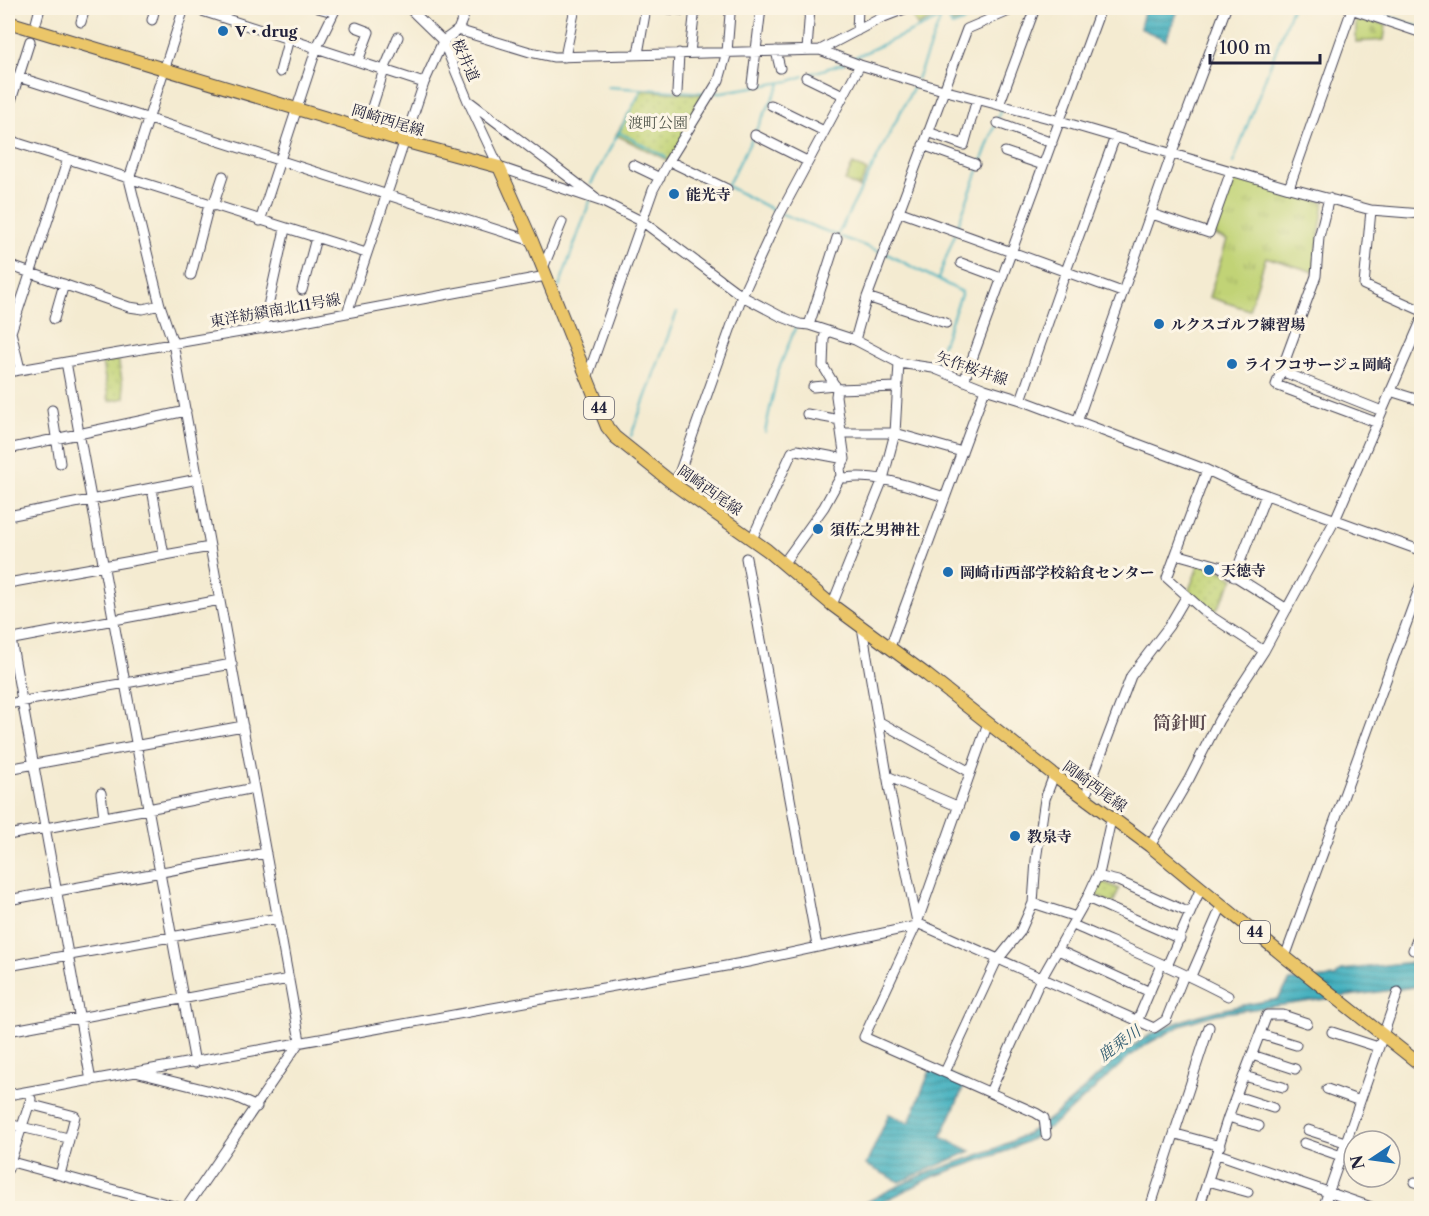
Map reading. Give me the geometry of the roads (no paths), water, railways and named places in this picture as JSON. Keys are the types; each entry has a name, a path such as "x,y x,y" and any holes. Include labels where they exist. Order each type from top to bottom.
{"main road":[{"name":"岡崎西尾線","path":"8,22 403,141 499,167 545,272 607,427 615,437 675,485 752,539 832,605 1150,846 1422,1066"}],"street":[{"path":"36,22 40,8"},
{"path":"81,22 85,8"},
{"path":"152,20 155,8"},
{"path":"184,8 129,179 160,305 173,343 300,1041 186,1209"},
{"path":"193,8 424,84"},
{"path":"260,221 317,48 334,10 318,8"},
{"name":"桜井道","path":"409,8 443,41 499,167"},
{"path":"347,313 424,84 443,41 458,30 467,8"},
{"path":"565,57 575,8"},
{"path":"638,54 646,8"},
{"path":"660,8 694,9 690,53"},
{"path":"752,84 761,8"},
{"path":"807,50 810,8"},
{"path":"856,31 858,8"},
{"path":"820,50 907,8"},
{"path":"855,340 867,297 967,29 1016,8"},
{"path":"999,105 1035,8"},
{"path":"964,381 1101,8"},
{"path":"1077,422 1226,8"},
{"path":"1289,188 1350,8 1422,33"},
{"path":"587,378 660,178 719,80 727,52 730,14"},
{"path":"356,27 369,32 357,61"},
{"path":"458,30 554,57 820,50 860,65 943,90 1060,121 1289,188 1371,210 1422,214"},
{"path":"365,129 384,70 398,37"},
{"path":"280,72 289,39"},
{"path":"8,110 30,41"},
{"path":"776,51 780,68"},
{"path":"677,93 680,53"},
{"path":"675,485 742,296 807,161 860,65"},
{"path":"18,77 532,242"},
{"path":"806,77 843,95"},
{"path":"928,132 964,145 977,99"},
{"path":"468,101 603,202"},
{"path":"771,105 824,130"},
{"path":"998,123 1052,143"},
{"path":"755,135 807,161"},
{"path":"1021,400 1115,137"},
{"path":"8,140 366,253"},
{"path":"923,145 975,164"},
{"path":"1005,152 1043,165"},
{"path":"20,369 11,333 68,159"},
{"path":"669,161 727,189"},
{"path":"633,165 660,178"},
{"name":"矢作桜井線","path":"499,167 603,202 643,222 742,296 780,316 855,340 899,363 933,368 985,389 1021,400 1207,470 1266,495 1422,551"},
{"path":"1152,214 1209,233 1231,171"},
{"path":"191,275 211,205 223,176"},
{"path":"1329,198 1319,237 1316,276 1276,385 1378,423"},
{"path":"1371,210 1364,285 1422,311"},
{"path":"898,211 1122,292"},
{"path":"545,272 562,222"},
{"path":"262,329 285,229"},
{"path":"302,290 316,238"},
{"path":"809,325 837,238"},
{"path":"961,263 1001,278"},
{"path":"8,265 129,307 143,309 160,305"},
{"name":"東洋紡績南北11号線","path":"8,372 262,329 545,272"},
{"path":"54,319 64,284"},
{"path":"867,297 946,322"},
{"path":"8,312 18,315"},
{"path":"1150,846 1189,779 1219,720 1264,651 1335,520 1422,319"},
{"path":"783,564 824,507 841,476 840,468 844,459 836,387 823,366 824,338 827,331"},
{"path":"66,362 195,1063"},
{"path":"832,605 883,479 895,432 899,363"},
{"path":"1281,371 1382,411"},
{"path":"813,387 898,387"},
{"path":"890,647 985,389"},
{"path":"1390,391 1422,401"},
{"path":"52,410 60,463"},
{"path":"8,449 186,411"},
{"path":"807,414 840,420"},
{"path":"842,433 895,432 962,452"},
{"path":"752,539 792,452 797,450 844,459"},
{"path":"1207,470 1167,578 1206,613 1264,651"},
{"path":"841,476 883,479 945,497"},
{"path":"8,516 198,479"},
{"path":"152,489 164,555"},
{"path":"1234,577 1266,495"},
{"path":"8,583 210,547"},
{"path":"1176,554 1219,566 1287,609"},
{"path":"746,558 817,946"},
{"path":"1285,957 1422,580"},
{"path":"1085,797 1131,676 1169,626 1186,597"},
{"path":"9,640 220,600"},
{"path":"8,623 9,640 90,1081"},
{"path":"862,627 887,776 916,924"},
{"path":"8,704 232,664"},
{"path":"878,721 970,772"},
{"path":"988,723 916,924 864,1037 1044,1118 1046,1135"},
{"path":"8,769 243,726"},
{"path":"945,1072 996,962 1000,960 1020,932 1033,903 1036,860 1045,799 1054,775"},
{"path":"887,776 957,806"},
{"path":"8,835 254,788"},
{"path":"101,793 104,817"},
{"path":"990,1092 1043,978 1088,898 1097,876 1113,819"},
{"path":"8,900 266,853"},
{"path":"1097,876 1118,881 1190,913"},
{"path":"1137,1019 1180,939 1201,888"},
{"path":"1088,898 1180,939"},
{"path":"1033,903 1228,996"},
{"path":"8,1095 195,1063 300,1041 443,1022 748,962 916,924 1154,1028 1165,1022 1222,904"},
{"path":"8,966 278,918"},
{"path":"1413,951 1422,927"},
{"path":"1058,950 1150,992"},
{"path":"8,1031 289,979"},
{"path":"1353,1129 1360,1101 1398,992"},
{"path":"1199,1209 1228,1117 1267,1015 1283,1015 1307,1023"},
{"path":"1150,1209 1209,1027"},
{"path":"1332,1032 1378,1047"},
{"path":"1260,1034 1296,1045"},
{"path":"1252,1055 1294,1069"},
{"path":"136,1073 235,1097 257,1107"},
{"path":"1244,1076 1283,1087"},
{"path":"1327,1089 1360,1101"},
{"path":"34,1090 8,1164 60,1175 181,1209"},
{"path":"1236,1096 1273,1108"},
{"path":"29,1104 75,1116 60,1175"},
{"path":"1228,1117 1259,1126"},
{"path":"8,1124 68,1138"},
{"path":"1308,1130 1342,1141"},
{"path":"1176,1134 1374,1209"},
{"path":"1304,1143 1341,1156 1323,1209"},
{"path":"1208,1181 1248,1192"}],"water":[{"path":"1145,8 1179,8 1166,40 1140,28"},
{"path":"1421,961 1421,986 1217,1014 1186,1023 1129,1057 1069,1112 1039,1135 1009,1150 935,1176 870,1208 856,1208 911,1180 1019,1138 1057,1113 1129,1049 1181,1021 1219,1010 1278,999 1290,981 1335,977 1342,970"},
{"path":"932,1066 966,1082 941,1137 971,1151 900,1182 866,1165 889,1114 909,1123"}],"waterway":[{"path":"949,20 952,26 996,8"},
{"path":"1233,163 1292,8"},
{"path":"1364,8 1422,28"},
{"path":"911,14 946,12"},
{"path":"853,58 941,18"},
{"path":"917,79 941,18"},
{"path":"810,74 844,63"},
{"path":"716,93 790,81 804,76"},
{"path":"755,132 781,83"},
{"path":"837,236 915,84"},
{"path":"608,87 675,91"},
{"path":"591,184 642,89"},
{"path":"679,91 706,93"},
{"path":"956,230 1001,109"},
{"path":"618,132 666,157"},
{"path":"753,137 727,186 777,212"},
{"path":"559,287 590,201"},
{"path":"782,214 836,235"},
{"path":"938,279 955,234"},
{"path":"841,237 881,252"},
{"path":"885,253 962,292 935,365"},
{"path":"631,436 677,312"},
{"path":"765,432 778,371 796,326"}],"place":[{"name":"V・drug","path":"223,31"},
{"name":"能光寺","path":"674,194"},
{"name":"ルクスゴルフ練習場","path":"1159,324"},
{"name":"ライフコサージュ岡崎","path":"1232,364"},
{"name":"須佐之男神社","path":"818,529"},
{"name":"天徳寺","path":"1209,570"},
{"name":"岡崎市西部学校給食センター","path":"948,572"},
{"name":"教泉寺","path":"1015,836"}],"district":[{"name":"筒針町","path":"1180,723"}],"park label":[{"name":"渡町公園","path":"658,122"}],"water label":[{"name":"鹿乗川","path":"1119,1043"}]}
